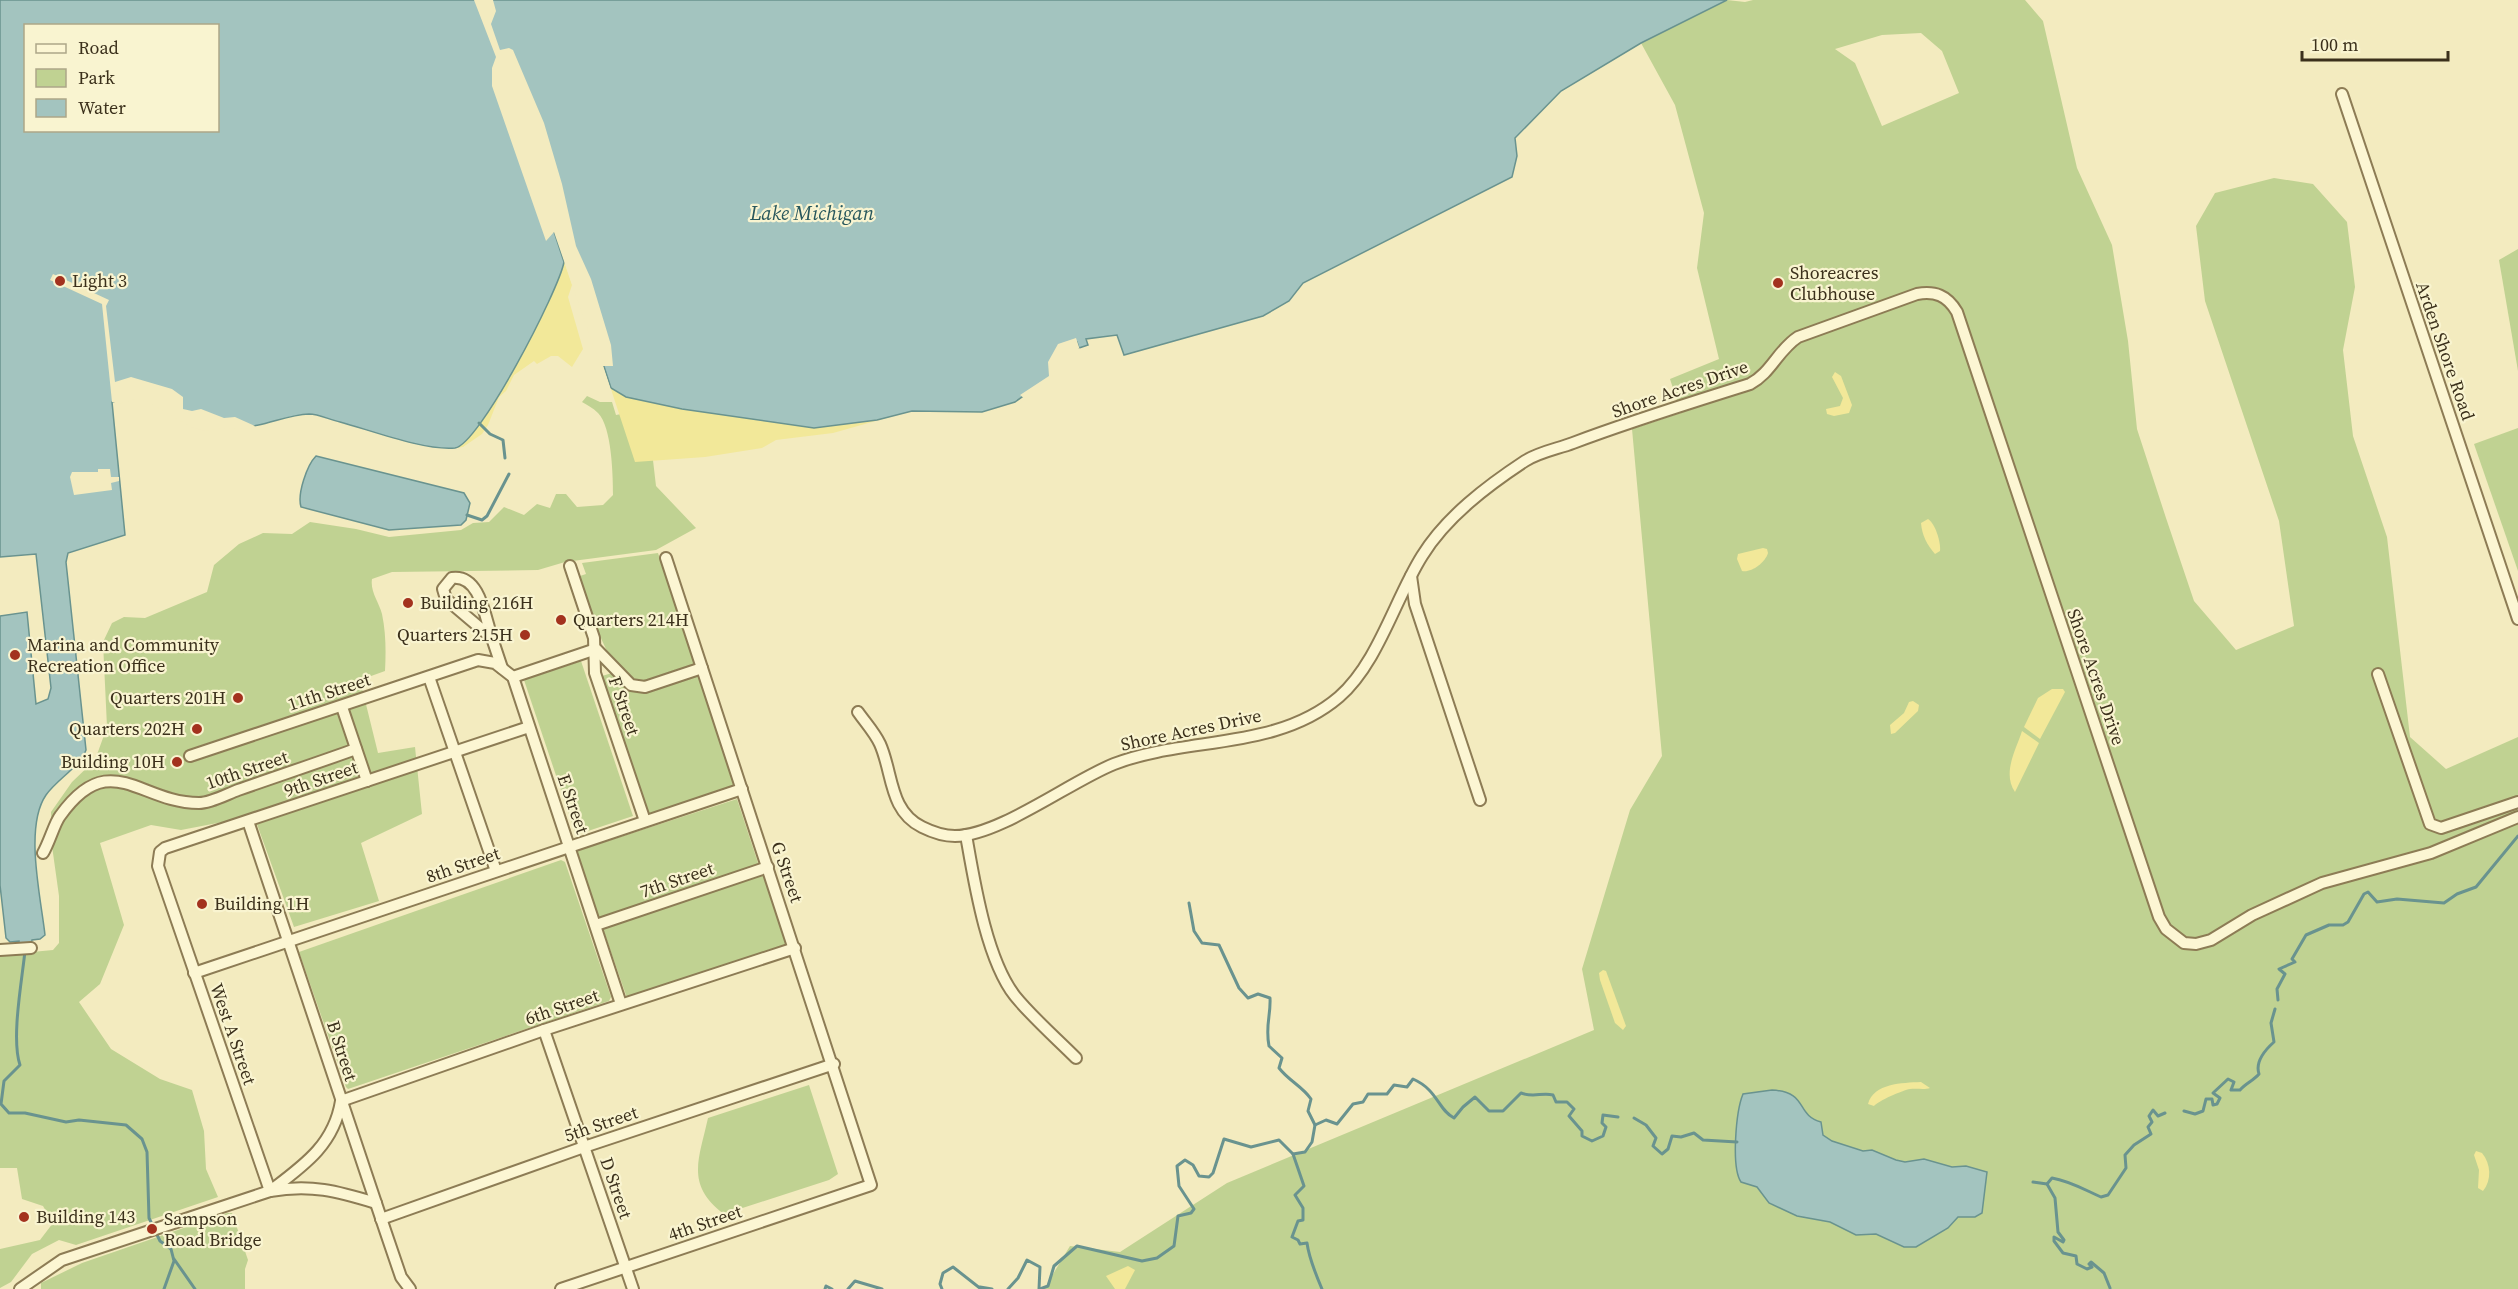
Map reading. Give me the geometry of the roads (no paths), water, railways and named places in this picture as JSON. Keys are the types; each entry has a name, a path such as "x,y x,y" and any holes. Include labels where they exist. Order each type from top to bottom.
{"street":[{"name":"Arden Shore Road","path":"2342,94 2518,619"},
{"name":"Shore Acres Drive","path":"858,712 879,741 891,786 906,814 919,826 935,833 954,836 966,835 1005,820 1108,767 1131,758 1244,738 1288,725 1316,712 1339,696 1359,673 1411,576 1441,528 1482,492 1526,461 1607,431 1750,384 1761,378 1785,346 1798,338 1917,294 1936,293 1952,303 1957,312 2159,917 2171,934 2184,943 2196,944 2211,940 2252,915 2322,884 2431,853 2518,817"},
{"name":"G Street","path":"666,558 834,1064 871,1185 859,1189"},
{"name":"F Street","path":"570,566 594,638 595,673 645,821"},
{"path":"1411,576 1415,604 1479,800"},
{"path":"492,638 446,599 443,589 452,578 463,578 474,586 492,638 502,668"},
{"path":"478,660 492,638"},
{"path":"478,660 488,660 513,677 596,649 631,685 645,687 702,668"},
{"name":"11th Street","path":"190,756 478,660"},
{"path":"2378,674 2430,824 2440,828 2518,802"},
{"path":"429,677 496,871"},
{"name":"E Street","path":"513,677 621,1004"},
{"path":"342,707 367,781"},
{"name":"9th Street","path":"165,888 157,859 165,848 530,728"},
{"name":"10th Street","path":"43,853 53,835 58,818 83,789 103,781 130,782 168,798 201,803 356,749"},
{"name":"8th Street","path":"195,973 742,789"},
{"name":"B Street","path":"248,821 401,1277 410,1289"},
{"path":"966,835 981,909 1003,976 1015,995 1076,1058"},
{"name":"7th Street","path":"596,925 768,867"},
{"name":"West A Street","path":"165,888 270,1191"},
{"path":"0,949 31,948"},
{"name":"6th Street","path":"341,1101 621,1004 795,948"},
{"name":"D Street","path":"544,1030 632,1286"},
{"name":"5th Street","path":"381,1219 584,1147 834,1064"},
{"path":"270,1191 305,1165 325,1144 335,1127 341,1101"},
{"path":"20,1289 62,1260 270,1191 317,1187 376,1203"},
{"name":"4th Street","path":"561,1289 859,1189"}],"water":[{"name":"Lake Michigan","path":"0,0 1727,0 1641,43 1561,91 1515,138 1517,156 1512,177 1303,283 1289,301 1263,316 1124,355 1117,335 1086,339 1088,345 1079,348 1077,342 1058,352 1050,377 1015,402 982,412 912,411 877,420 814,428 682,409 626,397 611,388 527,129 521,131 564,262 534,332 499,395 481,422 466,440 455,448 413,443 313,414 256,426 238,427 136,396 112,402 125,535 68,553 66,562 86,750 79,762 46,795 39,809 35,844 45,935 40,939 32,940 30,953 19,945 19,941 10,942 6,938 0,885 0,616 27,612 36,704 48,699 51,688 36,554 0,557"},
{"path":"316,456 464,493 470,503 466,520 461,525 389,530 301,507 300,495 304,480"},
{"path":"1772,1090 1784,1092 1797,1099 1813,1119 1821,1122 1823,1135 1832,1141 1863,1151 1872,1150 1905,1162 1924,1159 1952,1167 1966,1166 1987,1172 1982,1213 1975,1217 1958,1217 1948,1228 1916,1247 1904,1247 1876,1234 1856,1235 1830,1222 1797,1216 1769,1203 1757,1187 1741,1182 1735,1152 1738,1113 1743,1094"}],"waterway":[{"path":"479,423 490,434 503,440 505,458"},
{"path":"467,515 482,520 487,516 509,474"},
{"path":"2278,1000 2277,989 2285,974 2279,969 2295,962 2292,959 2306,935 2329,925 2343,925 2348,922 2364,894 2368,892 2377,902 2397,899 2444,903 2457,894 2476,887 2518,836"},
{"path":"1189,903 1194,931 1202,943 1219,945 1239,988 1248,998 1258,994 1270,998 1269,1046 1282,1058 1279,1068 1311,1099 1308,1111 1315,1125"},
{"path":"25,951 17,1025 20,1065 4,1081 1,1104 9,1113 25,1113 66,1122 79,1120 126,1125 142,1139 147,1152 149,1218 160,1241 171,1249 174,1261 164,1289"},
{"path":"2184,1111 2195,1114 2203,1111 2206,1099 2212,1099 2213,1105 2217,1104 2220,1098 2213,1093 2228,1079 2234,1082 2231,1090 2240,1090 2259,1074 2258,1065 2264,1052 2274,1042 2271,1023 2275,1009"},
{"path":"1293,1154 1305,1152 1312,1142 1315,1125 1326,1120 1337,1124 1353,1104 1363,1102 1368,1094 1387,1094 1394,1085 1407,1087 1413,1079 1428,1089 1444,1110 1454,1118 1475,1097 1489,1111 1503,1111 1521,1093 1553,1095 1556,1102 1567,1102 1574,1109 1569,1116 1582,1131 1582,1136 1592,1141 1603,1136 1606,1127 1602,1123 1603,1115 1618,1117"},
{"path":"2033,1182 2047,1184 2052,1178 2059,1179 2101,1197 2108,1195 2126,1168 2125,1155 2134,1145 2151,1134 2148,1127 2152,1122 2149,1116 2153,1110 2158,1116 2165,1113"},
{"path":"1634,1118 1646,1125 1656,1138 1653,1146 1662,1154 1668,1149 1672,1136 1681,1137 1694,1133 1703,1140 1737,1142"},
{"path":"1040,1289 1048,1286 1054,1266 1077,1246 1142,1261 1157,1258 1174,1246 1178,1216 1191,1213 1194,1209 1179,1186 1177,1166 1185,1160 1193,1165 1199,1176 1209,1177 1213,1173 1224,1139 1251,1147 1279,1140 1293,1154 1304,1186 1295,1195 1303,1208 1303,1220 1298,1221 1292,1237 1300,1244 1307,1243 1322,1289"},
{"path":"2047,1184 2055,1198 2058,1232 2064,1240 2063,1242 2054,1237 2054,1241 2063,1253 2076,1256 2077,1264 2087,1269 2092,1267 2089,1264 2091,1262 2104,1273 2110,1288"},
{"path":"174,1259 195,1289"},
{"path":"1008,1289 1018,1278 1027,1260 1040,1267 1039,1289"},
{"path":"942,1289 940,1284 943,1273 953,1267 981,1289"},
{"path":"848,1289 855,1281 882,1289"},
{"path":"825,1289 826,1286 832,1289"},
{"path":"980,1287 992,1289"}],"place":[{"name":"Light 3","path":"60,281"},
{"name":"Shoreacres Clubhouse","path":"1778,283"},
{"name":"Building 216H","path":"408,603"},
{"name":"Quarters 214H","path":"561,620"},
{"name":"Quarters 215H","path":"525,635"},
{"name":"Marina and Community Recreation Office","path":"15,655"},
{"name":"Quarters 201H","path":"238,698"},
{"name":"Quarters 202H","path":"197,729"},
{"name":"Building 10H","path":"177,762"},
{"name":"Building 1H","path":"202,904"},
{"name":"Building 143","path":"24,1217"},
{"name":"Sampson Road Bridge","path":"152,1229"}]}
